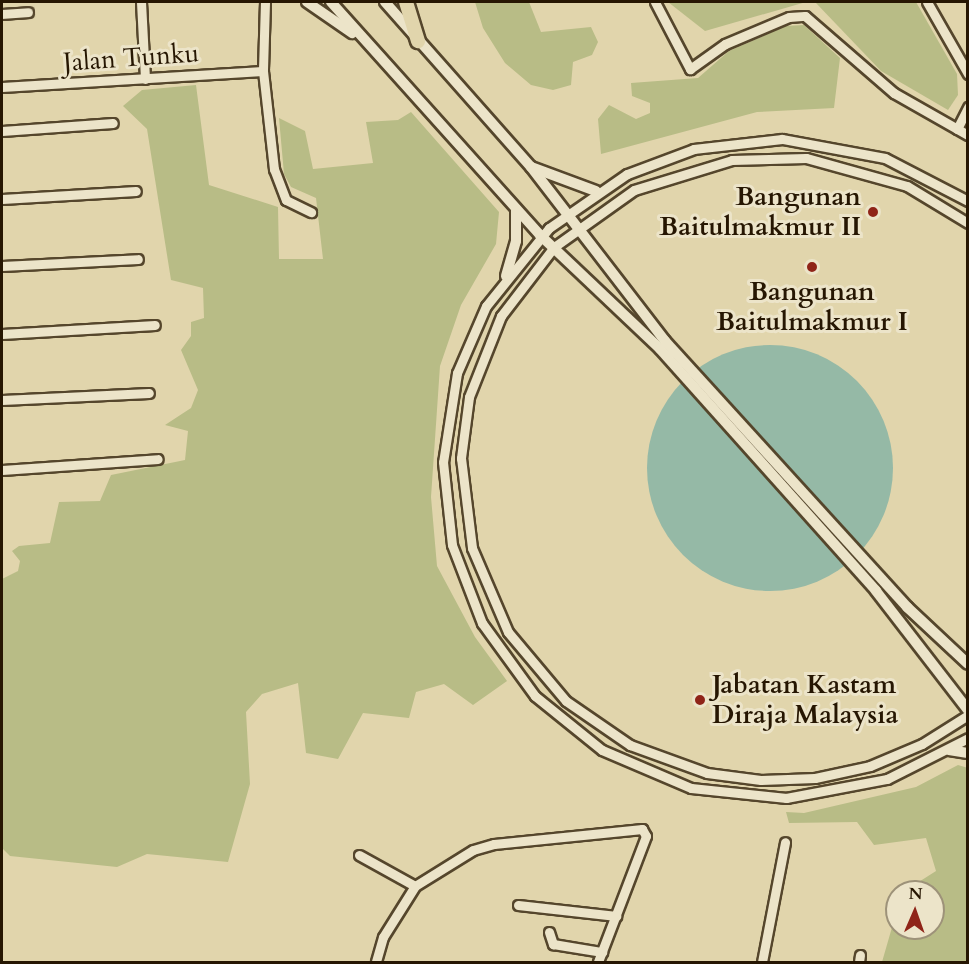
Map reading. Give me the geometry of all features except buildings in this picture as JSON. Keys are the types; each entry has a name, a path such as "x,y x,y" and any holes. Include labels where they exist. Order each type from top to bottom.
{"main road":[{"path":"406,2 418,40"}],"street":[{"path":"141,2 145,79"},
{"path":"260,2 263,71 277,183 292,207 311,212"},
{"path":"262,21 265,2"},
{"path":"307,2 365,41"},
{"path":"331,2 540,235 662,345 885,582 968,664"},
{"path":"385,2 531,167 577,226 662,345 876,591 968,712 922,744 870,766 806,779 734,778 680,766 630,745 584,716 535,669 508,632 481,578 465,519 461,458 469,397 482,356 513,298 554,247 577,226 666,176 732,160 771,157 874,173 968,223"},
{"path":"656,2 690,69 725,44 789,17 805,16 876,79 968,135"},
{"path":"927,2 968,74"},
{"path":"2,14 28,12"},
{"name":"Jalan Tunku","path":"2,87 263,71"},
{"path":"957,129 968,107"},
{"path":"2,131 112,123"},
{"path":"506,276 540,235 596,191 694,149 782,139 885,158 968,201"},
{"path":"531,167 596,191"},
{"path":"2,199 136,191"},
{"path":"516,209 516,241 506,276 457,373 447,420 445,504 458,565 482,623 534,696 578,734 645,772 738,796 786,798 854,789 949,750 968,738"},
{"path":"2,266 138,259"},
{"path":"2,334 155,325"},
{"path":"2,400 149,393"},
{"path":"2,470 158,459"},
{"path":"949,750 968,753"},
{"path":"376,963 383,937 415,886 473,850 494,844 646,831 598,963"},
{"path":"762,963 785,842"},
{"path":"359,855 415,886"},
{"path":"518,905 616,916"},
{"path":"549,933 553,944 602,952"}],"green space":[{"path":"475,2 529,2 541,32 591,27 598,42 592,55 573,62 571,85 553,90 531,85 505,63 483,28"},
{"path":"668,2 806,2 705,31"},
{"path":"815,2 916,2 957,74 958,95 948,110 881,71"},
{"path":"804,25 840,58 834,108 757,112 601,154 598,119 609,105 636,119 650,113 650,103 632,96 631,83 698,78 729,51 786,26"},
{"path":"196,85 209,185 278,207 279,259 323,259 316,198 291,187 284,174 279,118 305,131 313,169 373,163 366,122 398,120 411,112 499,212 496,244 461,305 440,366 431,497 437,566 475,637 507,681 473,705 444,684 416,692 409,718 363,713 338,759 306,753 298,683 262,694 246,712 250,784 228,862 147,854 117,867 10,856 2,848 2,579 18,571 20,561 12,551 19,546 50,543 59,502 100,501 111,475 185,460 188,431 165,425 191,408 198,390 181,350 191,336 191,322 204,318 203,288 171,280 147,129 123,106 142,90"},
{"path":"958,765 968,768 967,962 882,962 888,940 945,940 945,880 922,880 936,871 926,838 874,845 857,822 789,823 786,812 804,813 916,787"}],"shaded area":[{"path":"770,345 794,348 817,355 838,366 857,381 872,400 883,421 890,444 893,468 890,492 883,515 872,536 857,555 838,570 817,581 794,588 770,591 746,588 723,581 702,570 683,555 668,536 657,515 650,492 647,468 650,444 657,421 668,400 683,381 702,366 723,355 746,348"}],"place":[{"name":"Bangunan Baitulmakmur II","path":"873,212"},
{"name":"Bangunan Baitulmakmur I","path":"812,267"},
{"name":"Jabatan Kastam Diraja Malaysia","path":"700,700"}]}
